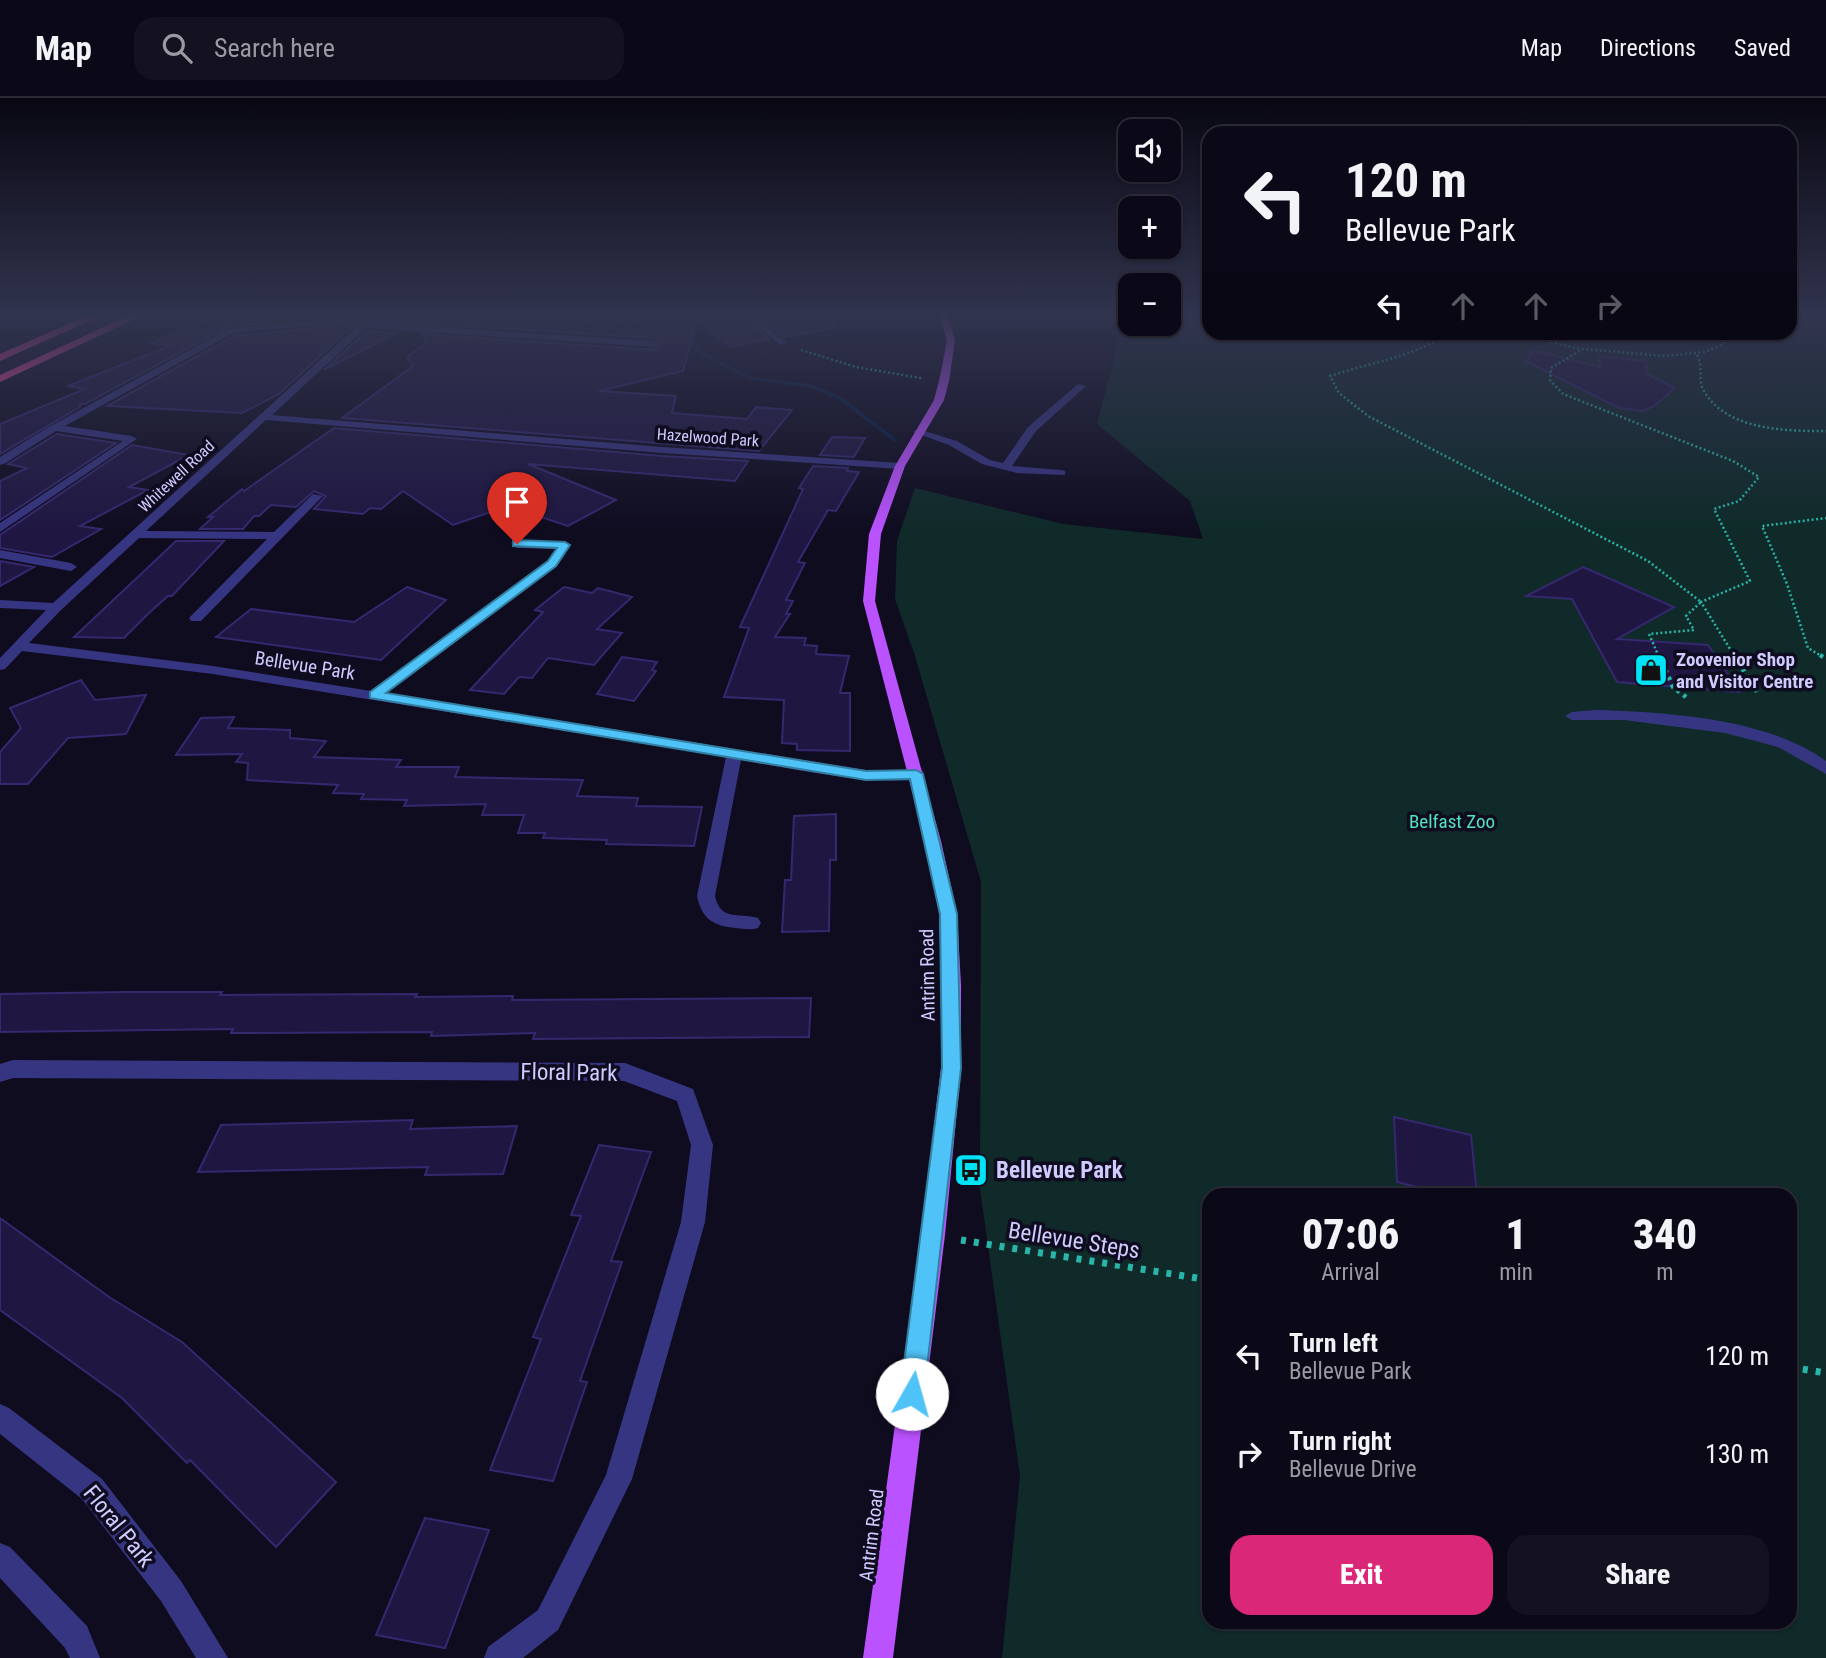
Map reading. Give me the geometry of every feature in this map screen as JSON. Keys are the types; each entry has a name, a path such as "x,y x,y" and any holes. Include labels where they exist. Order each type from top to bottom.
{"main road":[{"name":"Antrim Road","path":"878,1658 933,1236 951,1068 951,985 948,914 916,774 869,601 875,534 900,466 939,400 943,386"}],"street":[{"path":"0,463 55,428 132,386"},
{"name":"Whitewell Road","path":"0,666 56,607 297,386"},
{"path":"1006,467 1032,429 1081,386"},
{"name":"Hazelwood Park","path":"263,417 662,450 900,466"},
{"path":"0,528 132,439 55,428"},
{"path":"918,432 953,443 986,462 1061,473"},
{"path":"196,618 274,536 317,496"},
{"path":"135,534 274,536"},
{"path":"375,695 552,564 565,545 517,544"},
{"path":"0,554 71,567"},
{"path":"0,604 56,607"},
{"name":"Bellevue Park","path":"19,646 213,670 866,775 916,774"},
{"path":"1572,716 1598,713 1697,723 1764,739 1803,752 1826,769"},
{"path":"735,753 706,896 709,910 721,920 752,923"},
{"name":"Floral Park","path":"0,1073 13,1069 625,1072 686,1095 702,1145 693,1222 618,1479 548,1620 499,1658"},
{"name":"Floral Park","path":"0,1417 92,1489 171,1591 213,1658"},
{"path":"0,1557 76,1637 86,1658"}],"path":[{"path":"1335,386 1339,393 1368,416 1648,561 1701,601 1759,695"},
{"path":"1555,386 1563,394 1732,461 1759,477 1739,501 1714,509 1750,581 1701,601 1686,616 1695,630 1649,634 1673,687 1701,709 1697,723"},
{"path":"1702,386 1703,391 1723,412 1753,425 1790,431 1826,431"},
{"path":"1826,518 1762,526 1787,584 1808,648 1826,659"},
{"name":"Bellevue Steps","path":"933,1236 1202,1279"},
{"path":"1797,1368 1826,1373"}],"green space":[{"name":"Belfast Zoo","path":"1107,386 1826,386 1826,1658 1002,1658 1020,1476 980,1189 981,882 915,656 895,599 897,541 915,488 1063,524 1203,539 1190,501 1097,424"}],"building":[{"path":"68,386 119,386 85,404 80,404 80,407 0,454 0,424 85,389"},
{"path":"144,386 288,386 279,394 242,413 107,406"},
{"path":"386,386 621,386 599,391 676,396 672,413 747,419 756,407 792,410 759,451 342,418"},
{"path":"1575,386 1671,386 1675,388 1654,406 1643,411 1619,408"},
{"path":"334,428 748,461 735,481 528,464 616,500 568,526 508,506 453,525 403,491 381,509 370,508 363,514 314,509 326,496 314,491 296,507 271,505 259,516 254,516 243,529 200,529 213,517 208,517 242,489 244,491"},
{"path":"57,434 116,443 0,520 0,481 27,468 8,464"},
{"path":"832,437 865,438 854,457 820,455"},
{"path":"132,445 189,455 129,487 148,490 80,526 101,529 52,557 0,548 0,535"},
{"path":"813,466 848,468 847,471 859,472 836,511 828,510 798,562 805,563 786,600 793,601 786,614 790,614 775,637 806,638 804,645 817,646 816,654 849,656 840,693 850,693 850,751 797,750 797,744 782,743 784,700 724,697 749,628 740,627 803,489 799,488"},
{"path":"176,541 224,541 172,596 168,596 124,638 74,637"},
{"path":"0,561 34,567 0,586"},
{"path":"1583,567 1674,607 1617,639 1708,645 1740,692 1617,682 1572,599 1526,596"},
{"path":"407,587 446,600 381,660 216,637 251,609 354,622"},
{"path":"564,587 592,593 598,588 632,597 597,629 622,633 594,665 548,658 532,678 519,677 504,694 470,690 543,612 535,610"},
{"path":"622,657 657,662 652,670 656,671 634,701 597,694"},
{"path":"81,680 95,700 146,695 126,734 68,738 28,784 0,784 0,752 21,728 10,708"},
{"path":"234,717 228,728 290,730 290,738 326,741 314,757 401,760 396,767 459,767 455,777 583,780 577,796 638,798 636,806 702,807 694,846 606,844 607,840 543,838 545,833 518,833 524,815 482,815 486,804 404,806 407,800 361,799 364,794 333,793 338,785 247,780 248,763 236,762 242,754 176,755 201,718"},
{"path":"836,814 836,860 830,860 829,931 782,932 785,880 791,880 794,816"},
{"path":"123,992 513,996 512,1000 811,998 809,1037 533,1039 535,1033 431,1036 432,1032 231,1033 233,1029 0,1032 0,994"},
{"path":"1394,1117 1471,1135 1476,1188 1421,1188 1397,1182"},
{"path":"413,1120 410,1129 517,1126 503,1174 425,1175 428,1167 198,1172 221,1125"},
{"path":"599,1145 651,1152 611,1261 622,1262 580,1381 587,1382 553,1481 490,1470 541,1339 533,1337 581,1216 571,1215"},
{"path":"0,1218 109,1297 182,1342 336,1482 276,1547 190,1460 187,1463 122,1398 0,1310"},
{"path":"425,1518 489,1530 445,1648 376,1635"}],"waterway":[{"path":"810,386 840,398 896,441"}],"place":[{"name":"Zoovenior Shop and Visitor Centre","path":"1651,670"},
{"name":"Bellevue Park","path":"971,1170"}],"route":[{"path":"517,544 565,545 552,564 375,695 866,775 916,774 948,914 951,1068 912,1394"}]}
